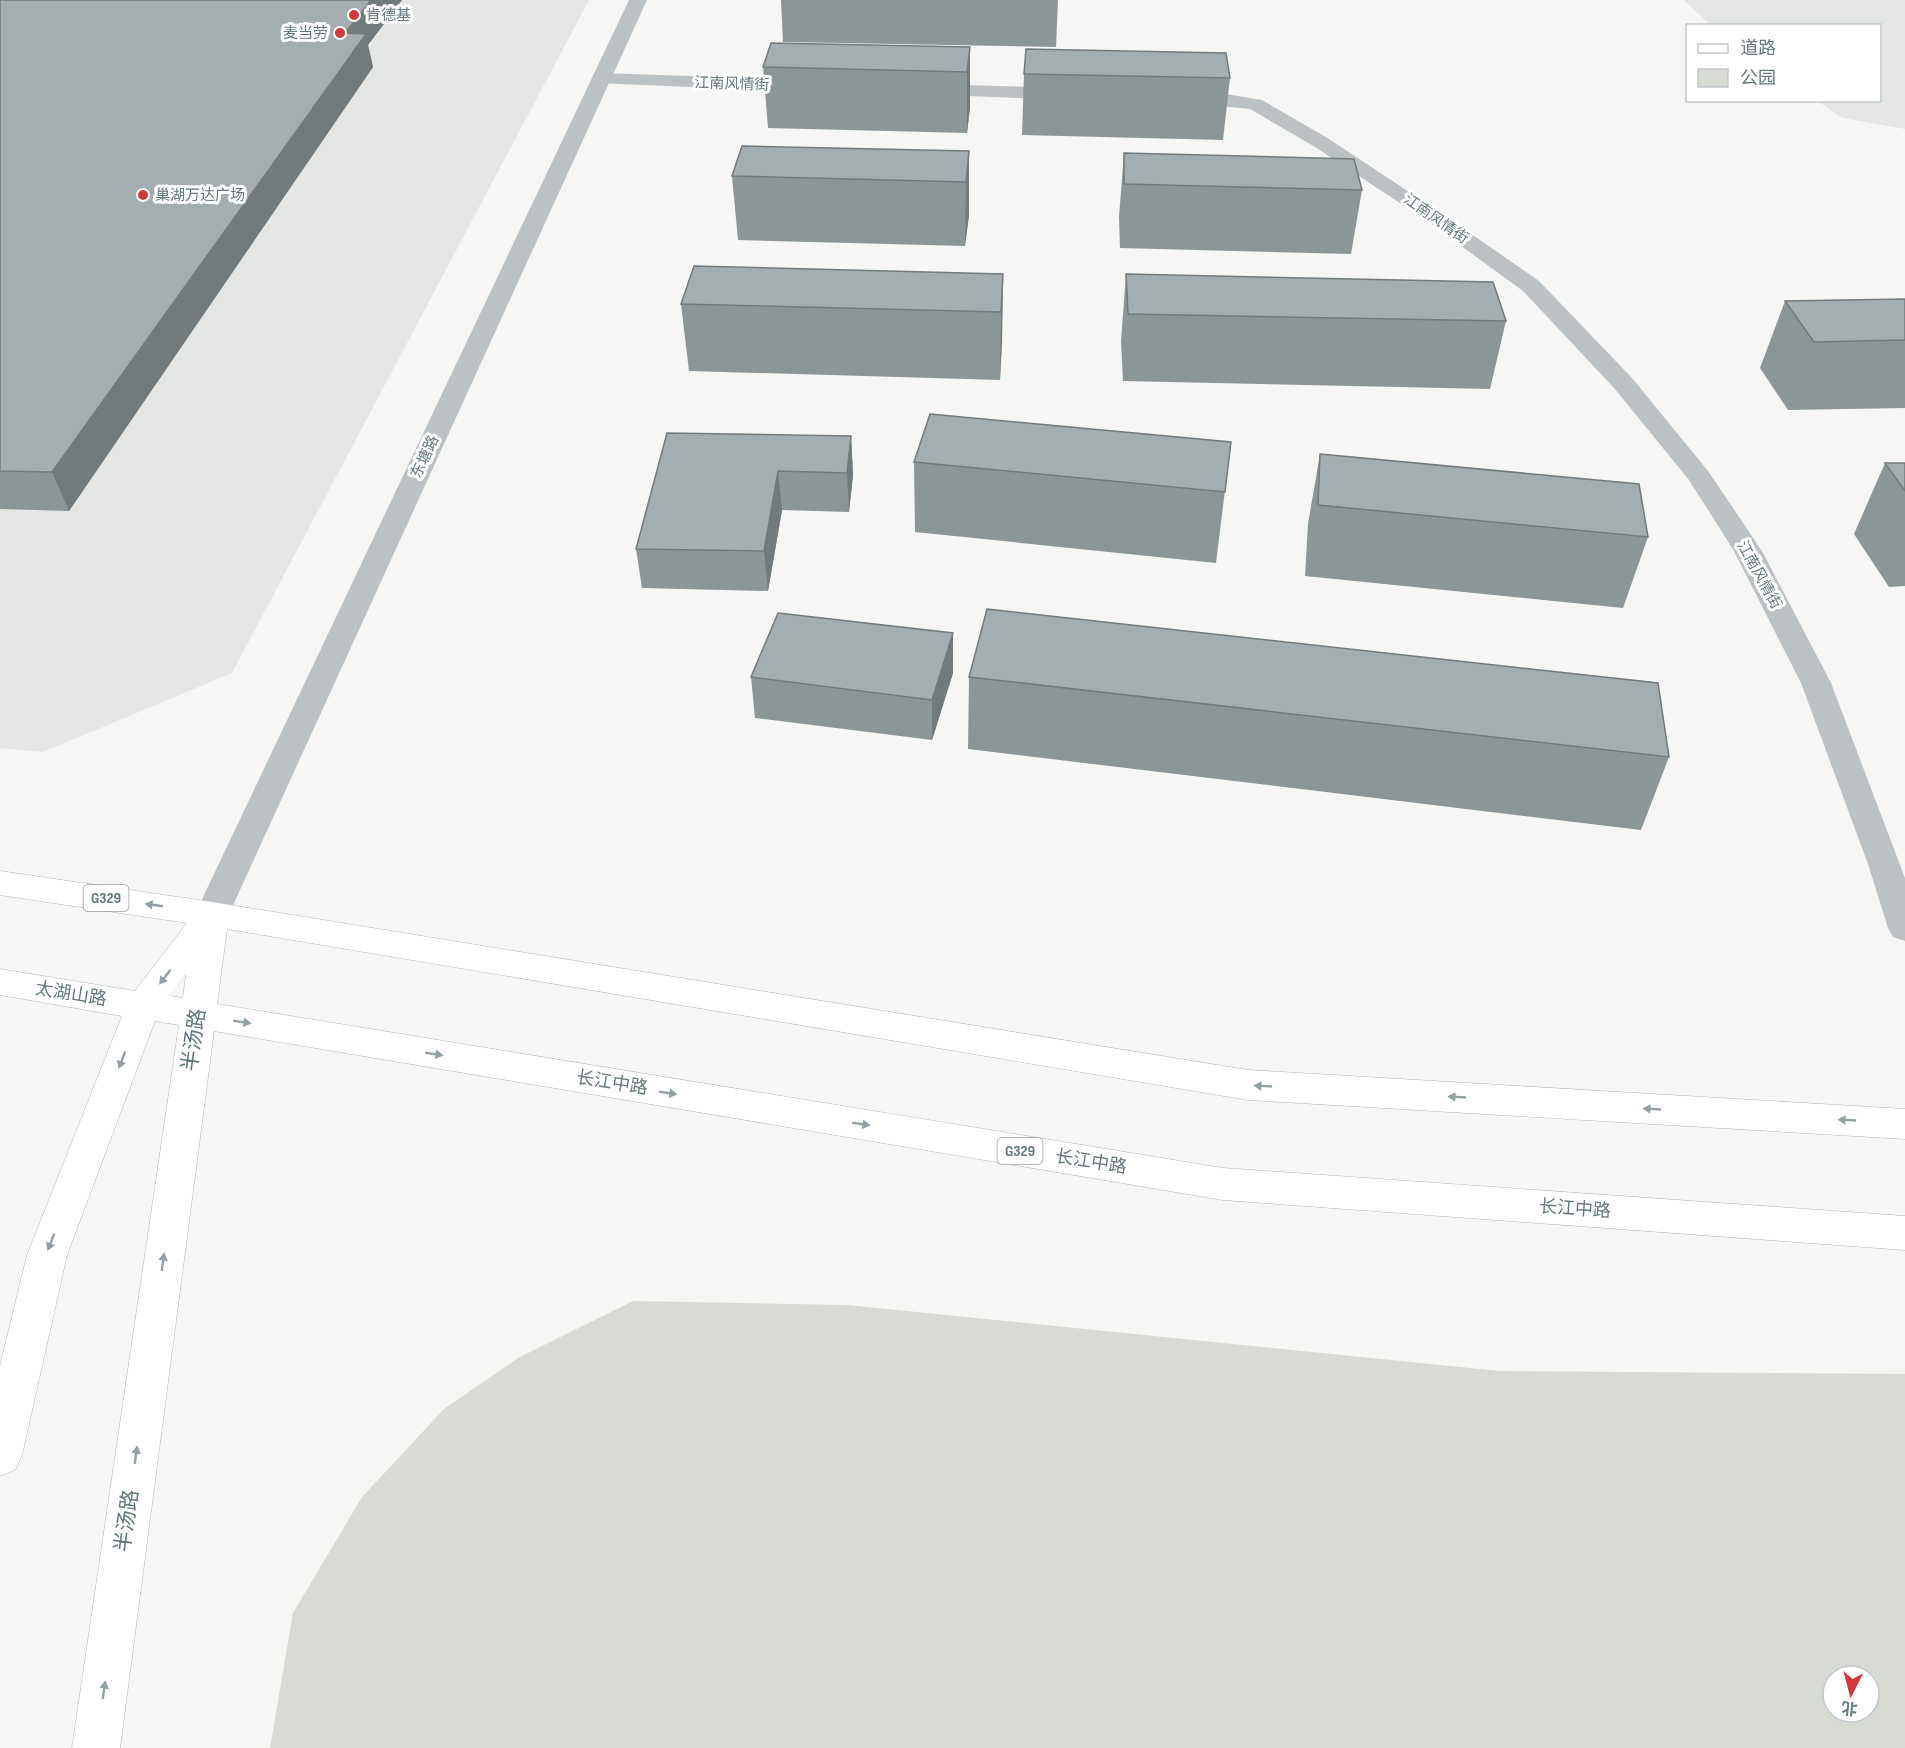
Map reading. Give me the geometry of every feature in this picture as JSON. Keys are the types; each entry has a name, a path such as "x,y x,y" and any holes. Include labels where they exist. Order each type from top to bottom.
{"main road":[{"name":"G329","path":"0,883 212,914 1248,1085 1905,1124"},
{"path":"0,1455 47,1255 143,1006 212,914"},
{"name":"半汤路","path":"96,1748 212,914"},
{"name":"太湖山路","path":"0,982 143,1006"},
{"name":"长江中路","path":"143,1006 1223,1184 1905,1233"}],"street":[{"name":"东塘路","path":"212,914 638,0"},
{"name":"江南风情街","path":"601,79 827,87"},
{"path":"898,89 1088,95"},
{"name":"江南风情街","path":"1160,97 1219,99 1255,104 1322,143 1434,217 1531,286 1623,383 1700,476 1748,551 1810,672 1884,864 1905,928"}],"shaded area":[{"path":"0,0 589,0 232,673 43,752 0,748"},
{"path":"1684,0 1905,0 1905,129 1843,118 1819,102 1881,102 1881,24 1709,24"}],"green space":[{"path":"633,1301 848,1305 1500,1371 1905,1374 1905,1748 270,1748 293,1613 362,1497 444,1409 518,1358"}],"building":[{"name":"巢湖万达广场","path":"0,0 371,0 345,33 366,34 52,472 0,471"},
{"path":"771,43 970,47 967,72 763,67"},
{"path":"1026,49 1226,53 1230,78 1024,74"},
{"path":"742,146 969,151 966,182 732,176"},
{"path":"1124,153 1354,159 1362,190 1124,184"},
{"path":"694,266 1003,274 1001,312 681,304"},
{"path":"1126,274 1493,282 1506,321 1128,314"},
{"path":"1905,299 1905,340 1814,342 1785,301"},
{"path":"930,414 1231,442 1225,492 914,462"},
{"path":"667,433 851,436 847,473 778,471 764,551 636,549"},
{"path":"1320,454 1639,484 1648,537 1318,505"},
{"path":"1885,463 1905,463 1905,491"},
{"path":"987,609 1658,683 1669,757 969,677"},
{"path":"778,613 953,633 932,700 751,677"}],"place":[{"name":"肯德基","path":"354,15"},
{"name":"麦当劳","path":"340,33"},
{"name":"巢湖万达广场","path":"143,195"}]}
